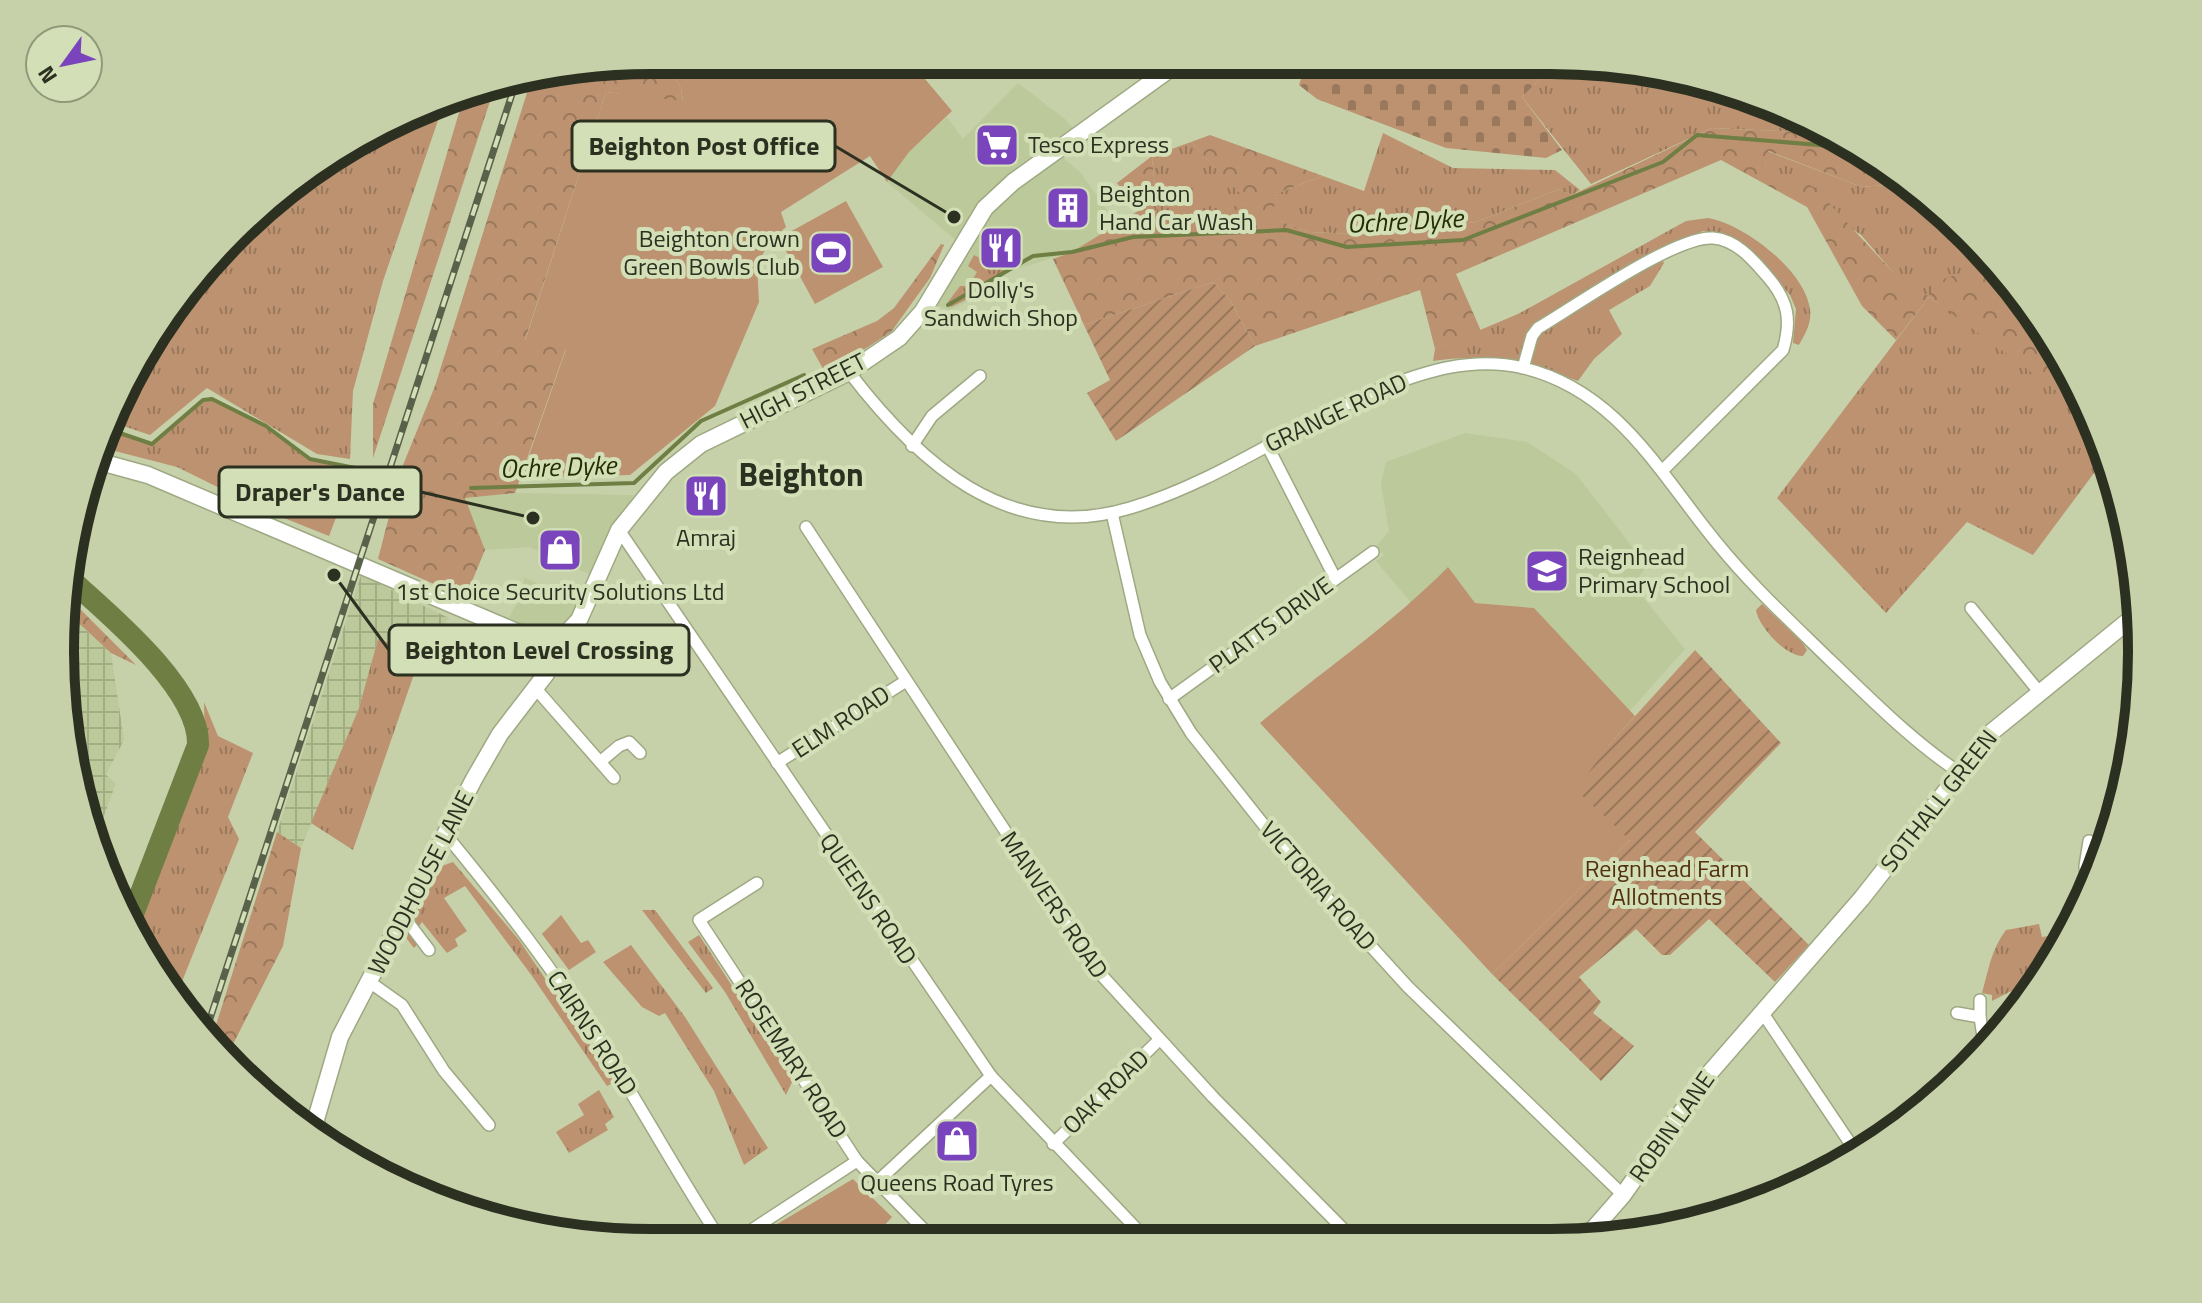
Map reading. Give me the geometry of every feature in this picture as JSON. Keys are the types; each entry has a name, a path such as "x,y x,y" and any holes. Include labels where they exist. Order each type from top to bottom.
{"street":[{"name":"HIGH STREET","path":"552,640 566,636 576,625 619,530 666,472 701,444 849,372 899,338 923,311 985,208 1006,188 1163,74"},
{"path":"1523,368 1532,336 1538,328 1678,246 1712,238 1738,246 1783,299 1788,324 1783,350 1663,470"},
{"name":"GRANGE ROAD","path":"849,372 912,446 962,485 993,502 1053,514 1112,513 1181,488 1361,397 1412,376 1464,364 1523,368 1555,379 1607,410 1630,430 1718,544 1790,621 1901,729 1960,773"},
{"path":"912,446 932,416 980,376"},
{"path":"1267,445 1335,578"},
{"path":"106,463 148,475 519,633 552,640"},
{"name":"VICTORIA ROAD","path":"1112,513 1131,606 1169,699 1191,733 1286,853 1387,965 1623,1195"},
{"name":"MANVERS ROAD","path":"806,527 1063,923 1110,987 1343,1229"},
{"name":"QUEENS ROAD","path":"619,530 991,1076 1136,1229"},
{"name":"PLATTS DRIVE","path":"1169,699 1373,552"},
{"path":"1971,608 2040,693"},
{"name":"SOTHALL GREEN","path":"1762,1012 1862,898 1993,731 2127,622"},
{"name":"WOODHOUSE LANE","path":"316,1122 336,1050 500,734 549,668 552,640"},
{"name":"ELM ROAD","path":"777,763 906,681"},
{"path":"536,689 614,778"},
{"path":"600,762 629,742 640,753"},
{"name":"CAIRNS ROAD","path":"446,835 550,967 631,1091 670,1163 713,1229"},
{"path":"2085,869 2089,841"},
{"name":"ROSEMARY ROAD","path":"757,883 699,920 857,1161 924,1229"},
{"path":"404,917 429,950"},
{"path":"371,983 395,997 408,1012 444,1071 489,1125"},
{"path":"1980,1000 1983,1035"},
{"path":"1762,1012 1851,1145"},
{"name":"ROBIN LANE","path":"1595,1227 1623,1195 1707,1076 1762,1012"},
{"path":"1957,1013 1980,1017"},
{"name":"OAK ROAD","path":"1053,1144 1159,1040"},
{"path":"878,1181 991,1076"},
{"path":"753,1229 857,1161"}],"shaded area":[{"path":"1018,83 1065,119 1079,135 1056,152 1080,172 1117,224 1072,252 1007,272 978,297 949,310 938,306 937,298 965,248 887,182 909,152 947,117 963,139"},
{"name":"Reignhead Primary School","path":"1465,433 1527,442 1576,474 1647,566 1633,585 1685,649 1630,711 1534,608 1475,603 1448,568 1412,604 1376,561 1384,555 1376,547 1389,531 1381,483 1386,462"},
{"path":"515,493 634,495 591,575 529,547 485,550 465,498"},
{"path":"361,575 449,618 421,654 378,639 359,708 301,848 277,832"},
{"path":"524,577 583,606 569,629 536,634 509,618 523,591"},
{"path":"75,619 111,653 124,740 106,775 116,783 101,824 79,727 75,689"}],"green space":[{"path":"673,74 681,88 683,102 606,92 525,340 566,348 515,493 465,498 485,550 465,598 378,559 401,470 435,386 529,88 614,75"},
{"path":"673,74 921,74 952,111 909,152 887,182 870,156 781,212 786,227 770,241 757,265 759,302 715,406 630,475 521,478 566,349 525,341 606,92 683,101 681,88"},
{"path":"1303,74 1546,74 1522,97 1562,150 1546,158 1446,148 1317,99 1299,85"},
{"path":"1546,74 1626,79 1700,94 1801,132 1712,128 1591,184 1522,97"},
{"path":"491,97 373,458 373,404 461,107"},
{"path":"440,115 383,281 353,391 350,459 317,454 207,388 150,435 121,425 151,363 193,300 217,271 271,217 331,171 363,151"},
{"path":"1712,128 1801,132 1839,151 1890,185 1862,187 1768,151 1765,168 1814,187 1904,284 1928,296 1944,279 1977,267 1984,270 2031,331 2073,407 2058,392 1929,297 1896,340 1862,306 1807,207 1721,160 1456,274 1481,331 1435,349 1420,290 1255,346 1230,300 1213,282 1084,325 1053,259 1072,252 1138,211 1117,183 1152,156 1158,223 1177,225 1248,202 1191,142 1210,135 1323,176 1278,193 1271,218 1309,232 1383,235 1476,222 1559,189 1572,195"},
{"path":"1383,133 1453,168 1555,170 1580,190 1572,195 1559,189 1476,222 1383,235 1309,232 1270,218 1278,193 1323,176 1364,191"},
{"path":"1191,142 1249,202 1177,225 1158,223 1152,156"},
{"path":"1767,151 1862,187 1890,185 1931,217 1984,270 1976,267 1929,297 1904,285 1861,235 1765,168"},
{"name":"Beighton Crown Green Bowls Club","path":"846,201 883,267 815,304 779,238"},
{"path":"1708,218 1739,229 1755,239 1797,280 1810,310 1808,328 1799,345 1793,343 1796,309 1790,295 1752,251 1735,238 1703,231 1659,252 1664,263 1650,286 1609,310 1622,334 1594,359 1578,381 1507,361 1471,358 1433,361 1435,349 1518,314 1686,221"},
{"path":"941,244 944,245 930,278 891,332 826,374 812,349 877,321 894,308"},
{"path":"974,255 1007,272 972,297 951,307 948,302 960,286 969,286 977,272 968,266"},
{"path":"1213,282 1230,300 1255,346 1116,441 1087,393 1110,380 1084,325"},
{"path":"1929,297 2026,366 2072,404 2093,455 2090,458 2097,469 2033,555 1967,522 1886,613 1777,498"},
{"path":"212,399 266,426 310,459 355,468 329,536 264,510 177,467 111,450 118,432 153,444 203,400"},
{"path":"1448,567 1475,603 1534,608 1635,716 1608,746 1631,839 1492,974 1260,723 1380,628"},
{"path":"1762,604 1802,642 1807,650 1803,656 1781,646 1767,632 1756,610"},
{"path":"76,605 136,665 111,653 75,619"},
{"path":"378,639 421,654 353,850 311,823 359,708"},
{"name":"Reignhead Farm Allotments","path":"1695,650 1781,743 1695,832 1809,945 1775,982 1709,919 1670,955 1662,955 1636,929 1579,977 1601,1002 1593,1013 1634,1046 1601,1081 1492,974 1630,840 1576,790 1608,746"},
{"path":"204,702 218,736 253,753 228,817 239,839 180,985 141,921 205,751"},
{"path":"277,832 301,848 283,946 231,1047 215,1029"},
{"path":"453,862 519,940 615,1082 607,1086 532,976 465,886 444,898 467,931 455,939 458,946 447,953 422,922 417,929 424,937 414,948 404,935 442,866"},
{"path":"642,910 655,910 713,988 706,993"},
{"path":"561,915 581,943 588,940 596,952 569,970 542,934"},
{"path":"2039,924 2042,937 2053,935 2021,986 1992,1001 1992,995 1982,993 1991,960 2006,930"},
{"path":"699,935 793,1080 786,1095 725,992 688,942"},
{"path":"631,945 685,1017 768,1148 744,1165 714,1091 665,1013 659,1016 642,1007 603,962"},
{"path":"599,1090 614,1117 605,1124 608,1130 569,1153 556,1132 584,1115 578,1104"},
{"path":"853,1179 892,1217 881,1229 769,1229"}],"waterway":[{"name":"Ochre Dyke","path":"948,305 1033,256 1072,252 1133,237 1286,230 1347,247 1463,240 1663,162 1697,135 1829,146"},
{"name":"Ochre Dyke","path":"471,488 634,483 701,421 804,375"},
{"name":"Ochre Dyke","path":"118,432 152,444 203,400 212,399 266,426 310,459 355,468"},
{"path":"78,586 150,655 169,678 195,724 198,745 135,909"}],"railway":[{"path":"209,1022 513,91"}],"place":[{"name":"Tesco Express","path":"997,145"},
{"name":"Beighton Hand Car Wash","path":"1068,208"},
{"name":"Beighton Post Office","path":"954,217"},
{"name":"Dolly's Sandwich Shop","path":"1001,248"},
{"name":"Beighton Crown Green Bowls Club","path":"831,253"},
{"name":"Amraj","path":"706,496"},
{"name":"Draper's Dance","path":"533,518"},
{"name":"1st Choice Security Solutions Ltd","path":"560,550"},
{"name":"Reignhead Primary School","path":"1547,571"},
{"name":"Beighton Level Crossing","path":"334,575"},
{"name":"Queens Road Tyres","path":"957,1141"}],"district":[{"name":"Beighton","path":"801,475"}]}
